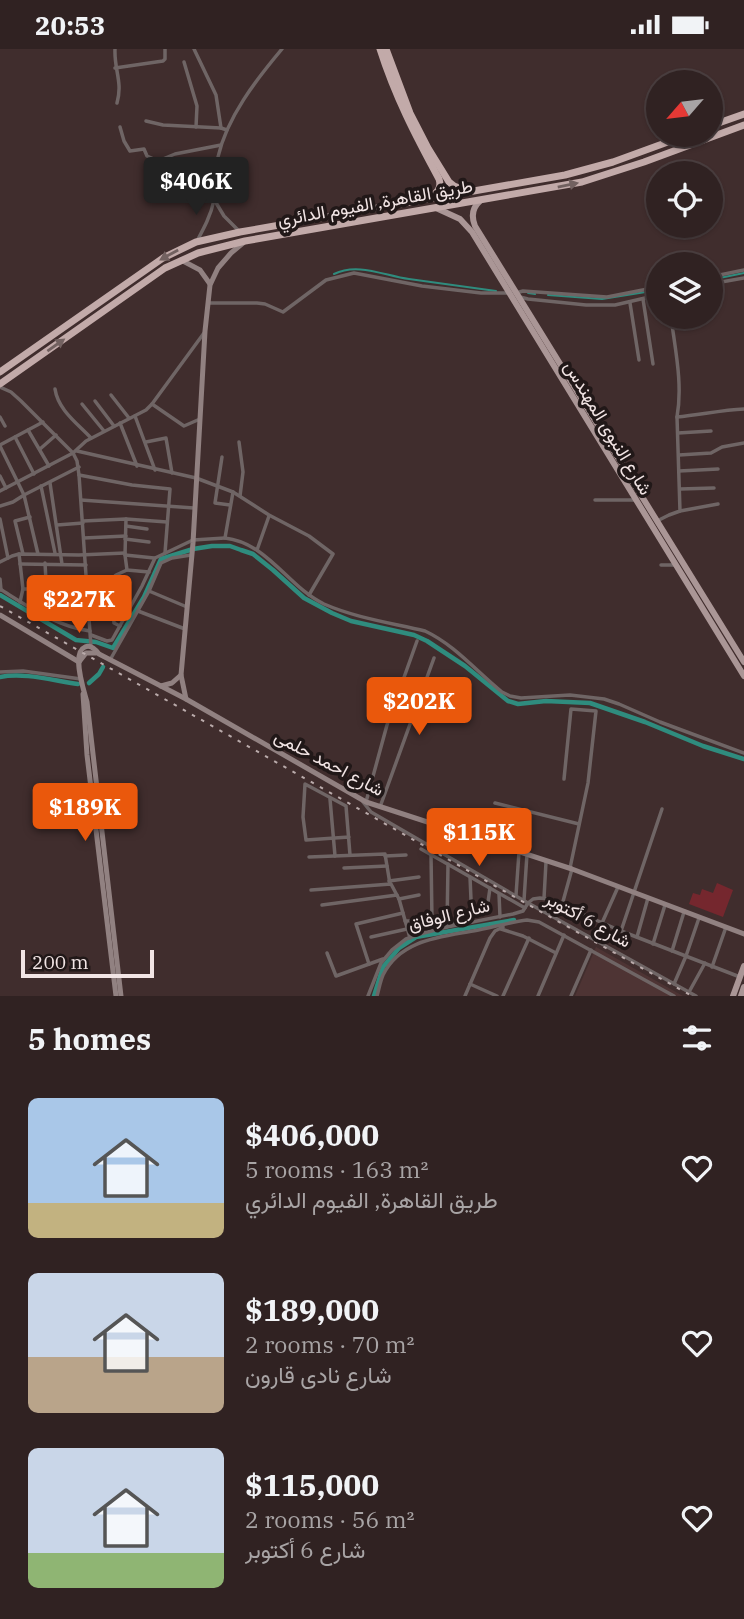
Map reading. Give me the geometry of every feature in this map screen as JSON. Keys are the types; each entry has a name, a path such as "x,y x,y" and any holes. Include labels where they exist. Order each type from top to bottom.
{"highway":[{"path":"380,49 398,101 439,179 439,190 426,200"},
{"path":"386,49 410,113 440,169 454,186 471,192"},
{"path":"723,121 744,114"},
{"name":"طريق القاهرة, الفيوم الدائري","path":"0,386 150,278 181,260 211,249 582,182 617,172 744,125"},
{"name":"طريق القاهرة, الفيوم الدائري","path":"0,372 163,258 195,243 240,232 524,183 597,167 653,147"},
{"path":"524,183 525,193"},
{"path":"354,212 356,222"},
{"path":"76,318 82,326"}],"main road":[{"name":"شارع النبوى المهندس","path":"480,201 474,208 473,222 512,293"},
{"name":"شارع النبوى المهندس","path":"436,208 466,224 657,521 744,662"},
{"path":"186,699 181,675 193,542 210,285 218,268 245,241"},
{"path":"181,260 200,271 210,285"},
{"name":"شارع النبوى المهندس","path":"567,381 635,500 743,671"},
{"path":"0,615 79,662"},
{"path":"91,648 87,646 79,653 80,679 84,691 87,755 101,846 118,996"},
{"name":"شارع احمد حلمى","path":"91,648 364,801 546,860 744,934"},
{"path":"161,686 172,683 181,675"},
{"path":"733,996 744,967"},
{"path":"741,996 744,987"}],"street":[{"path":"115,49 115,68 120,91 117,103"},
{"path":"115,68 163,61 165,49"},
{"path":"194,49 216,95 220,128"},
{"path":"195,243 206,224 214,199 214,179 226,130 246,97 282,49"},
{"path":"184,62 197,106 196,127"},
{"path":"146,121 226,130"},
{"path":"120,127 130,151 145,149 148,156 158,161 175,154 221,145"},
{"path":"214,199 230,224 240,232"},
{"path":"723,274 744,270"},
{"path":"208,303 265,304 283,312 326,280 354,272 422,286 481,293 523,291 607,297 646,289"},
{"path":"723,282 744,278"},
{"path":"512,293 528,299 586,305 615,305 646,298"},
{"path":"643,299 653,364"},
{"path":"630,303 639,361"},
{"path":"673,329 679,404 677,417 680,511"},
{"path":"0,491 75,452 91,438 146,410 205,331"},
{"path":"0,386 11,392 75,452 196,478 233,492 309,536 333,554 309,596"},
{"path":"55,389 56,397 65,411 91,438"},
{"path":"111,395 129,418"},
{"path":"95,401 114,426"},
{"path":"82,404 104,431"},
{"path":"152,404 184,426 200,419"},
{"path":"677,417 744,408"},
{"path":"135,415 155,470"},
{"path":"0,417 5,426"},
{"path":"38,554 24,495 0,445 43,422"},
{"path":"120,423 137,466"},
{"path":"28,431 49,466"},
{"path":"678,433 711,431"},
{"path":"40,449 56,435"},
{"path":"15,437 34,474"},
{"path":"146,442 166,438 172,473"},
{"path":"239,442 243,472 240,496"},
{"path":"679,455 711,453 722,447 744,443"},
{"path":"75,452 79,467 91,648"},
{"path":"222,457 215,503 230,505"},
{"path":"0,506 13,502 79,467"},
{"path":"680,471 718,469"},
{"path":"79,475 170,489 164,553"},
{"path":"0,476 6,488"},
{"path":"49,482 62,564"},
{"path":"41,486 55,554"},
{"path":"680,489 714,488"},
{"path":"225,538 233,492"},
{"path":"81,500 194,509"},
{"path":"595,500 635,500"},
{"path":"657,521 680,511 718,504"},
{"path":"257,550 270,515"},
{"path":"20,602 23,590 21,554 15,520 30,517"},
{"path":"0,519 8,558"},
{"path":"56,525 126,519 167,523"},
{"path":"126,519 127,571"},
{"path":"126,526 146,529"},
{"path":"84,538 126,538 149,542"},
{"path":"0,562 21,554 125,554 155,558 193,542 225,538 242,542 282,570 309,596 324,604 433,635 510,696 532,698 570,695 604,699 744,753"},
{"path":"110,660 149,591 161,563 192,553"},
{"path":"0,579 0,589 48,618 110,641 155,558"},
{"path":"45,563 48,618"},
{"path":"20,564 86,565"},
{"path":"661,565 676,565"},
{"path":"88,590 104,585 116,575 127,571 149,572"},
{"path":"46,579 87,579"},
{"path":"104,585 112,600 114,623 120,626"},
{"path":"23,590 47,589"},
{"path":"149,591 187,607"},
{"path":"47,595 88,597"},
{"path":"60,610 90,611"},
{"path":"138,611 186,629"},
{"path":"364,801 417,641"},
{"path":"380,807 434,658"},
{"path":"0,672 23,671 80,679"},
{"path":"562,905 588,783 596,711 571,709 564,779"},
{"path":"349,837 306,840 303,817 305,784 346,806 349,837 350,855"},
{"path":"330,798 335,856"},
{"name":"شارع 6 أكتوبر","path":"364,801 371,812 696,996"},
{"path":"495,803 579,824"},
{"path":"621,931 662,809"},
{"name":"شارع 6 أكتوبر","path":"421,849 525,908"},
{"path":"516,895 519,852"},
{"path":"431,854 432,921"},
{"path":"525,908 527,854"},
{"path":"309,857 407,855"},
{"path":"385,856 390,883 398,897 410,938"},
{"path":"544,898 546,860"},
{"path":"447,927 448,864"},
{"path":"344,869 387,866"},
{"path":"311,890 390,883 419,877"},
{"path":"470,877 472,922"},
{"path":"602,923 618,887"},
{"path":"488,902 490,888"},
{"path":"499,893 500,917"},
{"path":"321,905 419,895"},
{"path":"526,901 544,898 637,938 740,977"},
{"path":"637,938 648,898"},
{"path":"653,944 665,905"},
{"name":"شارع الوفاق","path":"368,996 377,969 397,946 410,938 447,927 513,915 525,908"},
{"path":"672,951 684,912"},
{"path":"369,964 356,923 403,913"},
{"path":"513,915 515,922 539,922 565,935 674,996"},
{"path":"674,984 699,918"},
{"path":"405,921 447,921 457,925"},
{"name":"شارع الوفاق","path":"377,996 388,967 410,947 429,940 515,922"},
{"path":"465,996 490,939 508,924"},
{"path":"712,967 726,927"},
{"path":"371,937 407,929"},
{"path":"499,929 512,931 556,953"},
{"path":"538,996 565,935"},
{"path":"503,996 528,938"},
{"path":"571,996 591,950"},
{"path":"327,953 336,976 385,958"},
{"path":"690,992 705,964"},
{"path":"470,984 497,996"}],"shaded area":[{"path":"717,883 733,890 723,917 689,904 693,893 700,895 702,889 713,893"},
{"path":"596,947 683,996 575,996"}],"waterway":[{"path":"334,274 352,269 372,271 496,291"},
{"path":"723,277 744,273"},
{"path":"548,295 602,299 646,292"},
{"path":"528,293 535,294"},
{"path":"0,595 76,640 96,642 113,648 144,597 161,559 193,549 230,546 253,554 304,598 332,613 351,621 414,635 427,641 465,666 508,701 518,704 546,701 590,703 744,759"},
{"path":"89,683 103,667"},
{"path":"0,677 29,676 78,684"},
{"path":"374,996 383,967 399,948 416,937 514,920"}],"railway":[{"path":"0,606 692,996"}]}
